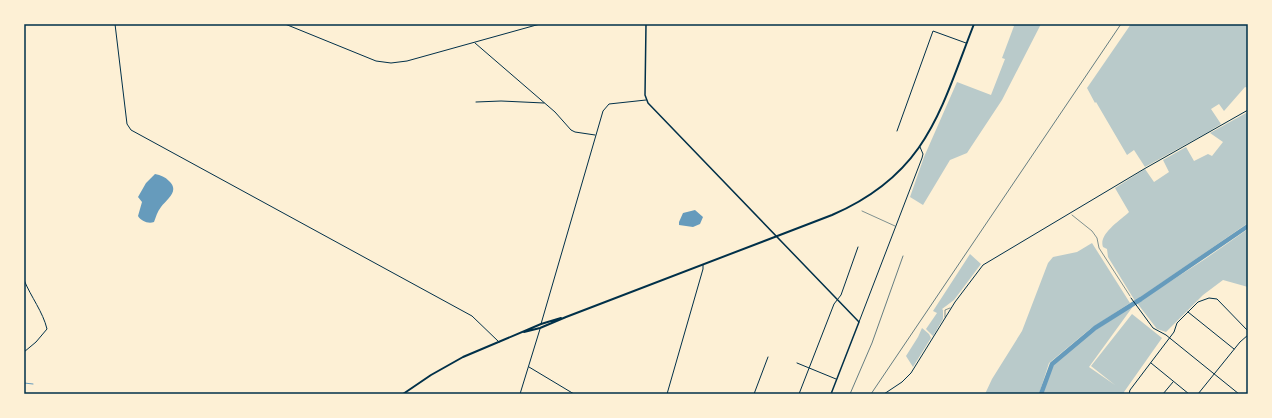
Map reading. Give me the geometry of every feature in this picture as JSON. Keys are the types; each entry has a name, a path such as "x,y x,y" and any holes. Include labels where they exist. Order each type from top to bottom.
{"main road":[{"path":"524,332 540,328 839,212 866,198 896,175 920,147 939,112 974,24"},
{"path":"403,394 452,363 541,324 566,317"}],"street":[{"path":"115,24 127,124 131,130 472,316 500,342"},
{"path":"285,24 368,58 391,64 407,61 540,24"},
{"path":"646,24 646,100 859,322"},
{"path":"897,131 933,31 966,43"},
{"path":"475,42 477,46 555,112 571,130 596,135"},
{"path":"476,102 500,100 544,103"},
{"path":"541,324 603,111 609,104 646,100"},
{"path":"884,394 902,382 911,373 951,308 983,265 1069,213 1248,110"},
{"path":"831,394 923,154 920,147"},
{"path":"799,394 858,247"},
{"path":"667,394 703,269 703,264"},
{"path":"24,280 44,319 46,329 36,342 24,352"},
{"path":"1132,298 1153,328 1170,338 1239,394"},
{"path":"1129,394 1130,390 1170,338 1176,328 1177,323 1198,302 1209,298 1216,299 1248,331"},
{"path":"1188,312 1234,349"},
{"path":"520,394 540,328"},
{"path":"1198,394 1234,349 1248,335"},
{"path":"754,394 768,357"},
{"path":"797,363 836,379"},
{"path":"1151,363 1189,394"},
{"path":"529,367 574,394"},
{"path":"1163,394 1173,381"}],"lane":[{"path":"862,211 896,226"},
{"path":"946,318 945,310 947,308 951,308"}],"path":[{"path":"1069,213 1092,231 1097,238 1099,248 1132,298"}],"shaded area":[{"path":"1009,24 1041,24 1002,100 967,153 950,160 923,205 910,197 924,157 957,82 991,95 1005,59 1002,58 1014,26"},
{"path":"1131,24 1248,24 1248,88 1245,87 1224,111 1219,104 1211,109 1221,124 1145,167 1134,150 1127,155 1087,88"},
{"path":"1246,113 1248,114 1248,223 1135,301 1108,257 1107,249 1103,247 1102,242 1107,232 1129,212 1115,188 1145,169 1154,182 1169,172 1163,160 1186,147 1194,161 1208,154 1212,156 1223,142 1210,133"},
{"path":"1248,229 1248,287 1223,280 1203,295 1166,332 1157,329 1137,303"},
{"path":"1092,243 1130,303 1090,329 1049,363 1039,394 985,394 992,379 1022,331 1048,263 1053,257 1077,252"},
{"path":"970,254 981,264 954,300 942,309 943,319 933,336 926,329 937,313 933,311"},
{"path":"1134,305 1089,367 1115,385 1091,366 1132,314 1162,338 1124,394 1042,394 1054,363 1085,337"},
{"path":"922,328 931,338 913,367 906,356"}],"water":[{"path":"155,174 163,176 169,181 172,185 173,192 160,209 154,222 152,223 145,222 138,216 142,202 138,197 146,183"},
{"path":"695,210 703,217 700,224 693,227 679,225 683,213"}],"waterway":[{"path":"1041,394 1052,364 1095,328 1141,299 1248,226"},
{"path":"24,383 33,384"}],"railway":[{"path":"871,394 1121,24"},
{"path":"850,394 872,343 903,256"}]}
